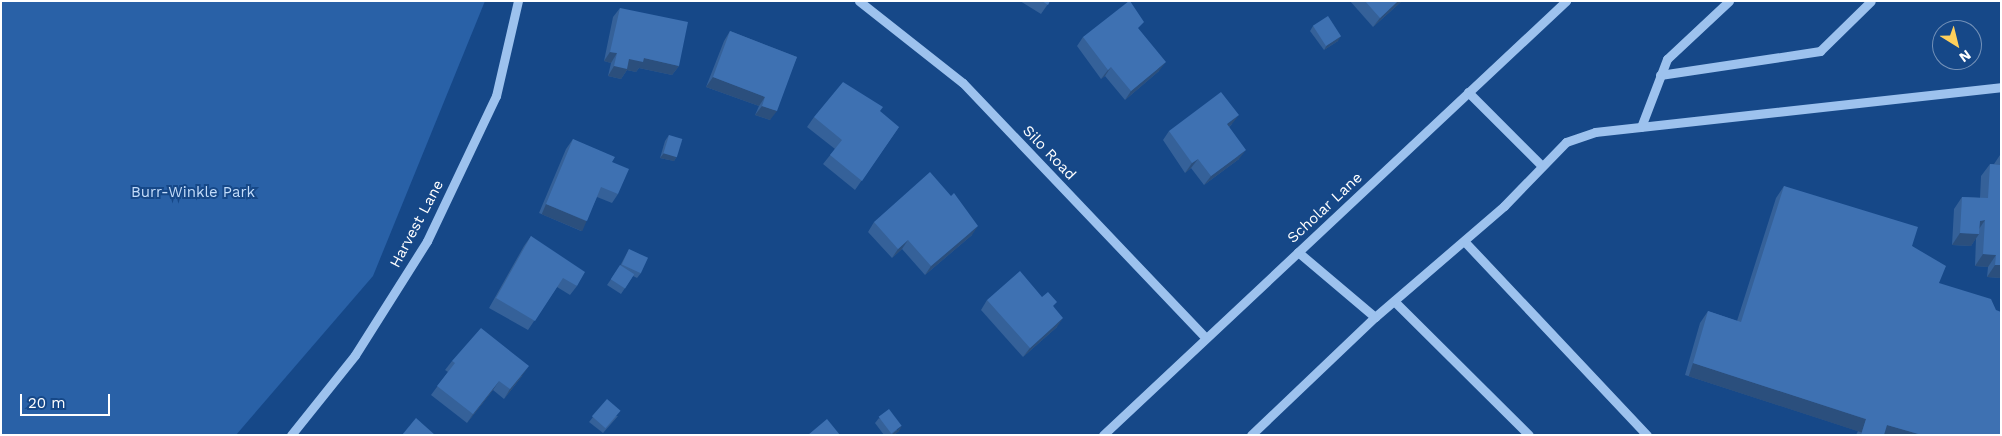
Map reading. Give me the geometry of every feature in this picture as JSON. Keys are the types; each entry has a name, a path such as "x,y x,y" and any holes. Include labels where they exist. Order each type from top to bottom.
{"street":[{"name":"Harvest Lane","path":"291,435 355,355 427,241 496,96 518,1"},
{"name":"Silo Road","path":"859,1 963,84 1206,338"},
{"name":"Scholar Lane","path":"1103,435 1566,1"},
{"path":"1641,127 1667,59 1729,1"},
{"path":"1660,75 1820,51 1871,1"},
{"path":"1251,435 1375,317 1504,206 1540,164 1579,136 1641,127 2001,87"},
{"path":"1468,92 1540,164"},
{"path":"1464,241 1647,435"},
{"path":"1298,252 1375,317"},
{"path":"1394,301 1529,435"}],"green space":[{"name":"Burr-Winkle Park","path":"1,1 485,1 373,276 236,435 1,435"}],"building":[{"path":"1042,1 1050,1 1048,5"},
{"path":"1129,1 1144,22 1138,28 1166,62 1131,91 1111,67 1108,70 1083,37"},
{"path":"1365,1 1398,1 1380,18"},
{"path":"620,8 688,22 679,66 644,58 643,62 629,59 627,69 614,66 617,53 610,52"},
{"path":"1328,16 1341,36 1326,46 1313,26"},
{"path":"730,31 797,57 777,111 762,106 765,97 713,77"},
{"path":"843,82 883,107 880,111 899,127 862,181 830,155 842,140 814,117"},
{"path":"1221,92 1239,115 1227,124 1246,150 1211,176 1198,159 1192,163 1169,131"},
{"path":"669,135 682,139 677,157 663,153"},
{"path":"573,139 615,157 612,162 629,169 618,194 601,187 587,221 546,204"},
{"path":"2000,155 2001,265 1995,265 1996,255 1983,254 1985,220 1980,221 1979,234 1960,233 1962,197 1988,198 1990,164 2000,165"},
{"path":"930,172 951,196 954,193 978,226 931,266 908,240 898,249 874,222"},
{"path":"1784,186 1918,227 1912,246 1946,266 1939,283 1991,299 1996,310 2001,312 2001,435 1922,435 1887,425 1884,435 1861,435 1866,419 1693,363 1708,311 1741,322"},
{"path":"531,236 585,272 577,286 563,278 535,321 496,298"},
{"path":"629,249 648,258 641,273 622,264"},
{"path":"620,265 634,274 625,289 611,279"},
{"path":"1020,271 1042,297 1048,292 1057,302 1053,306 1063,318 1030,348 987,300"},
{"path":"481,328 529,366 510,389 499,381 473,414 437,386 455,363 452,361"},
{"path":"607,399 621,411 605,428 592,416"},
{"path":"889,409 902,426 891,434 879,417"},
{"path":"416,418 435,435 402,435"},
{"path":"827,419 840,435 808,435"}]}
